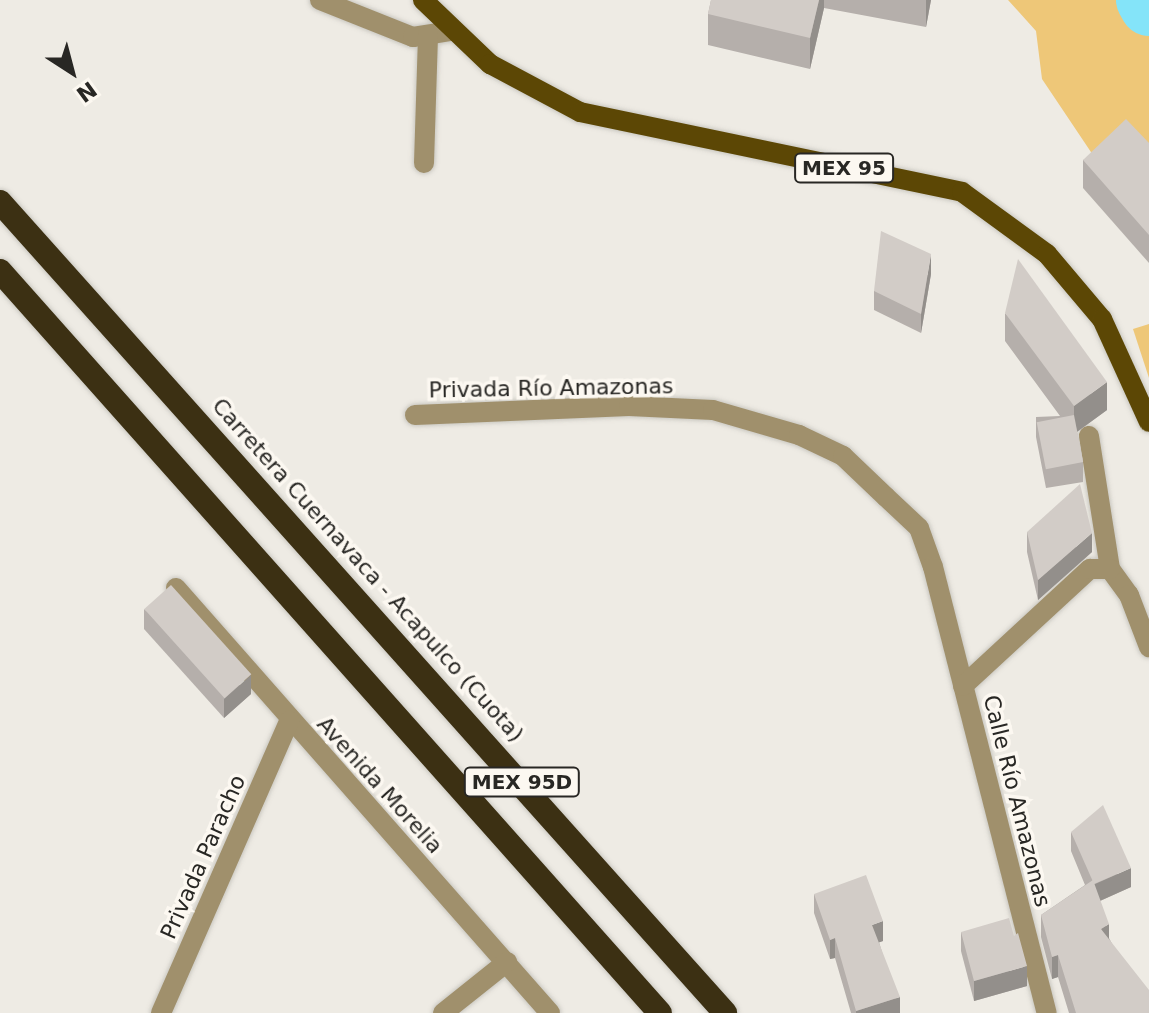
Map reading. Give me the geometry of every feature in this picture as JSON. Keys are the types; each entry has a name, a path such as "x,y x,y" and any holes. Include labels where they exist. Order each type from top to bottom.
{"highway":[{"name":"Carretera Cuernavaca - Acapulco (Cuota)","path":"0,202 725,1013"},
{"name":"MEX 95D","path":"0,271 660,1013"}],"main road":[{"name":"MEX 95","path":"423,0 450,31 490,64 580,112 962,192 1047,254 1102,319 1149,422"}],"street":[{"path":"320,0 413,37 450,31"},
{"path":"424,163 428,35"},
{"name":"Privada Río Amazonas","path":"415,415 629,406 713,410 799,435 843,456 919,528 963,686"},
{"path":"1089,436 1110,569 1129,595 1149,647"},
{"name":"Calle Río Amazonas","path":"1047,1013 963,686 1090,569 1110,569"},
{"name":"Avenida Morelia","path":"176,588 289,721 550,1013"},
{"name":"Privada Paracho","path":"161,1013 289,721"},
{"path":"443,1013 507,962"}],"shaded area":[{"path":"1008,0 1149,0 1149,171 1103,170 1042,79 1036,31"},
{"path":"1149,324 1149,378 1133,329"}],"building":[{"path":"711,0 819,0 810,38 708,14"},
{"path":"1126,119 1149,143 1149,235 1083,160"},
{"path":"881,231 931,254 921,314 874,291"},
{"path":"1018,259 1107,382 1074,406 1005,313"},
{"path":"1074,415 1083,462 1046,469 1037,422"},
{"path":"1080,484 1092,533 1038,580 1027,532"},
{"path":"171,585 251,674 225,698 144,609"},
{"path":"1103,805 1131,868 1094,884 1071,832"},
{"path":"866,875 883,921 872,925 900,997 856,1011 835,938 830,940 814,894"},
{"path":"1093,880 1109,924 1101,929 1149,990 1149,1013 1076,1013 1058,955 1052,957 1041,915"},
{"path":"1009,918 1014,936 1018,933 1027,966 974,981 961,932"}],"waterway":[{"path":"1145,0 1149,7"}]}
